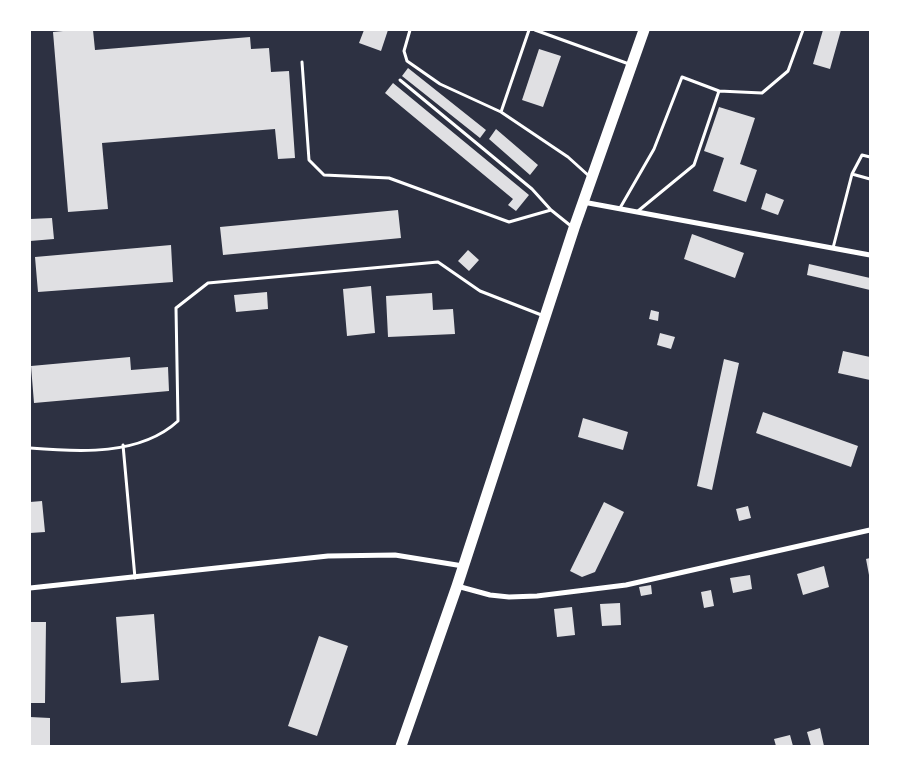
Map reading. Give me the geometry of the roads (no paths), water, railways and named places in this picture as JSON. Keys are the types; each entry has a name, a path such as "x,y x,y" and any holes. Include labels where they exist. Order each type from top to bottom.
{"highway":[{"path":"401,746 457,586 574,228 644,30"}],"street":[{"path":"583,202 870,255"},
{"path":"457,586 490,595 509,597 537,596 626,585 870,530"},
{"path":"30,588 328,556 395,555 431,559 463,566"}],"lane":[{"path":"410,30 404,52 407,62 440,84 501,112 568,157 591,178"},
{"path":"501,112 529,30"},
{"path":"535,30 632,65"},
{"path":"620,209 654,149 682,78 718,91 762,93 788,71 803,30"},
{"path":"302,62 309,160 324,175 389,178 509,222 551,210"},
{"path":"400,80 532,189 551,210 574,228"},
{"path":"637,212 694,165 718,91"},
{"path":"833,248 852,174 862,155 870,157"},
{"path":"852,174 870,179"},
{"path":"30,448 66,451 108,449 152,440 165,433 178,421 176,308 208,283 438,262 480,291 545,316"},
{"path":"123,446 135,578"}]}
